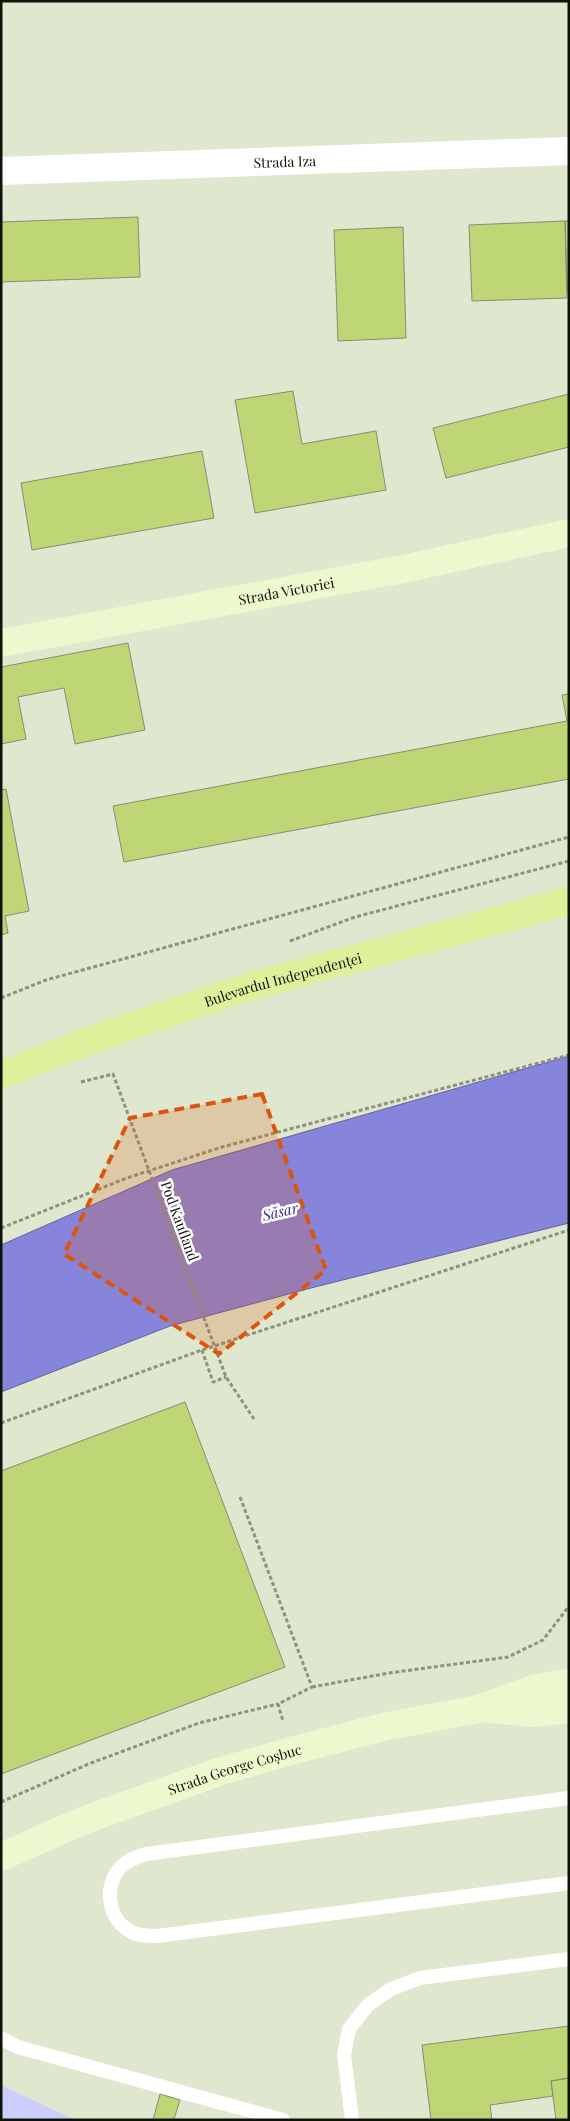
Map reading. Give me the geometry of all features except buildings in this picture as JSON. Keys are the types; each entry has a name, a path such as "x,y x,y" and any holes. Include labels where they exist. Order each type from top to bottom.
{"main road":[{"name":"Bulevardul Independenței","path":"1,1075 102,1036 245,988 569,901"}],"street":[{"name":"Strada Iza","path":"1,171 569,152"},
{"name":"Strada Victoriei","path":"1,643 403,569 569,533"},
{"name":"Strada George Coșbuc","path":"1,1857 82,1821 221,1771 291,1750 383,1727 478,1709 533,1689 569,1682"},
{"name":"Strada George Coșbuc","path":"478,1709 535,1713 569,1709"}],"lane":[{"path":"569,1798 146,1854 132,1858 120,1867 113,1879 110,1893 112,1908 118,1920 129,1931 142,1936 157,1936 569,1883"},
{"path":"352,2120 344,2055 349,2029 368,2005 391,1989 420,1978 569,1958"},
{"path":"1,2038 18,2047 283,2120"}],"path":[{"path":"1,998 46,980 569,837"},
{"path":"1,1228 127,1178 222,1147 569,1055"},
{"name":"Pod Kaufland","path":"81,1082 113,1074 226,1377 254,1420"},
{"path":"1,1423 202,1350 569,1230"},
{"path":"202,1350 213,1382 226,1377"},
{"path":"240,1497 312,1687"},
{"path":"1,1802 91,1763 199,1723 278,1704 312,1687 389,1673 508,1657 543,1640 569,1606"},
{"path":"278,1704 291,1750"}],"highlighted area":[{"path":"262,1094 326,1270 219,1354 64,1254 130,1118"}],"shaded area":[{"path":"1,2085 75,2120 1,2120"}],"water":[{"name":"Săsar","path":"569,1056 569,1223 311,1288 170,1326 1,1392 1,1245 172,1170"}]}
